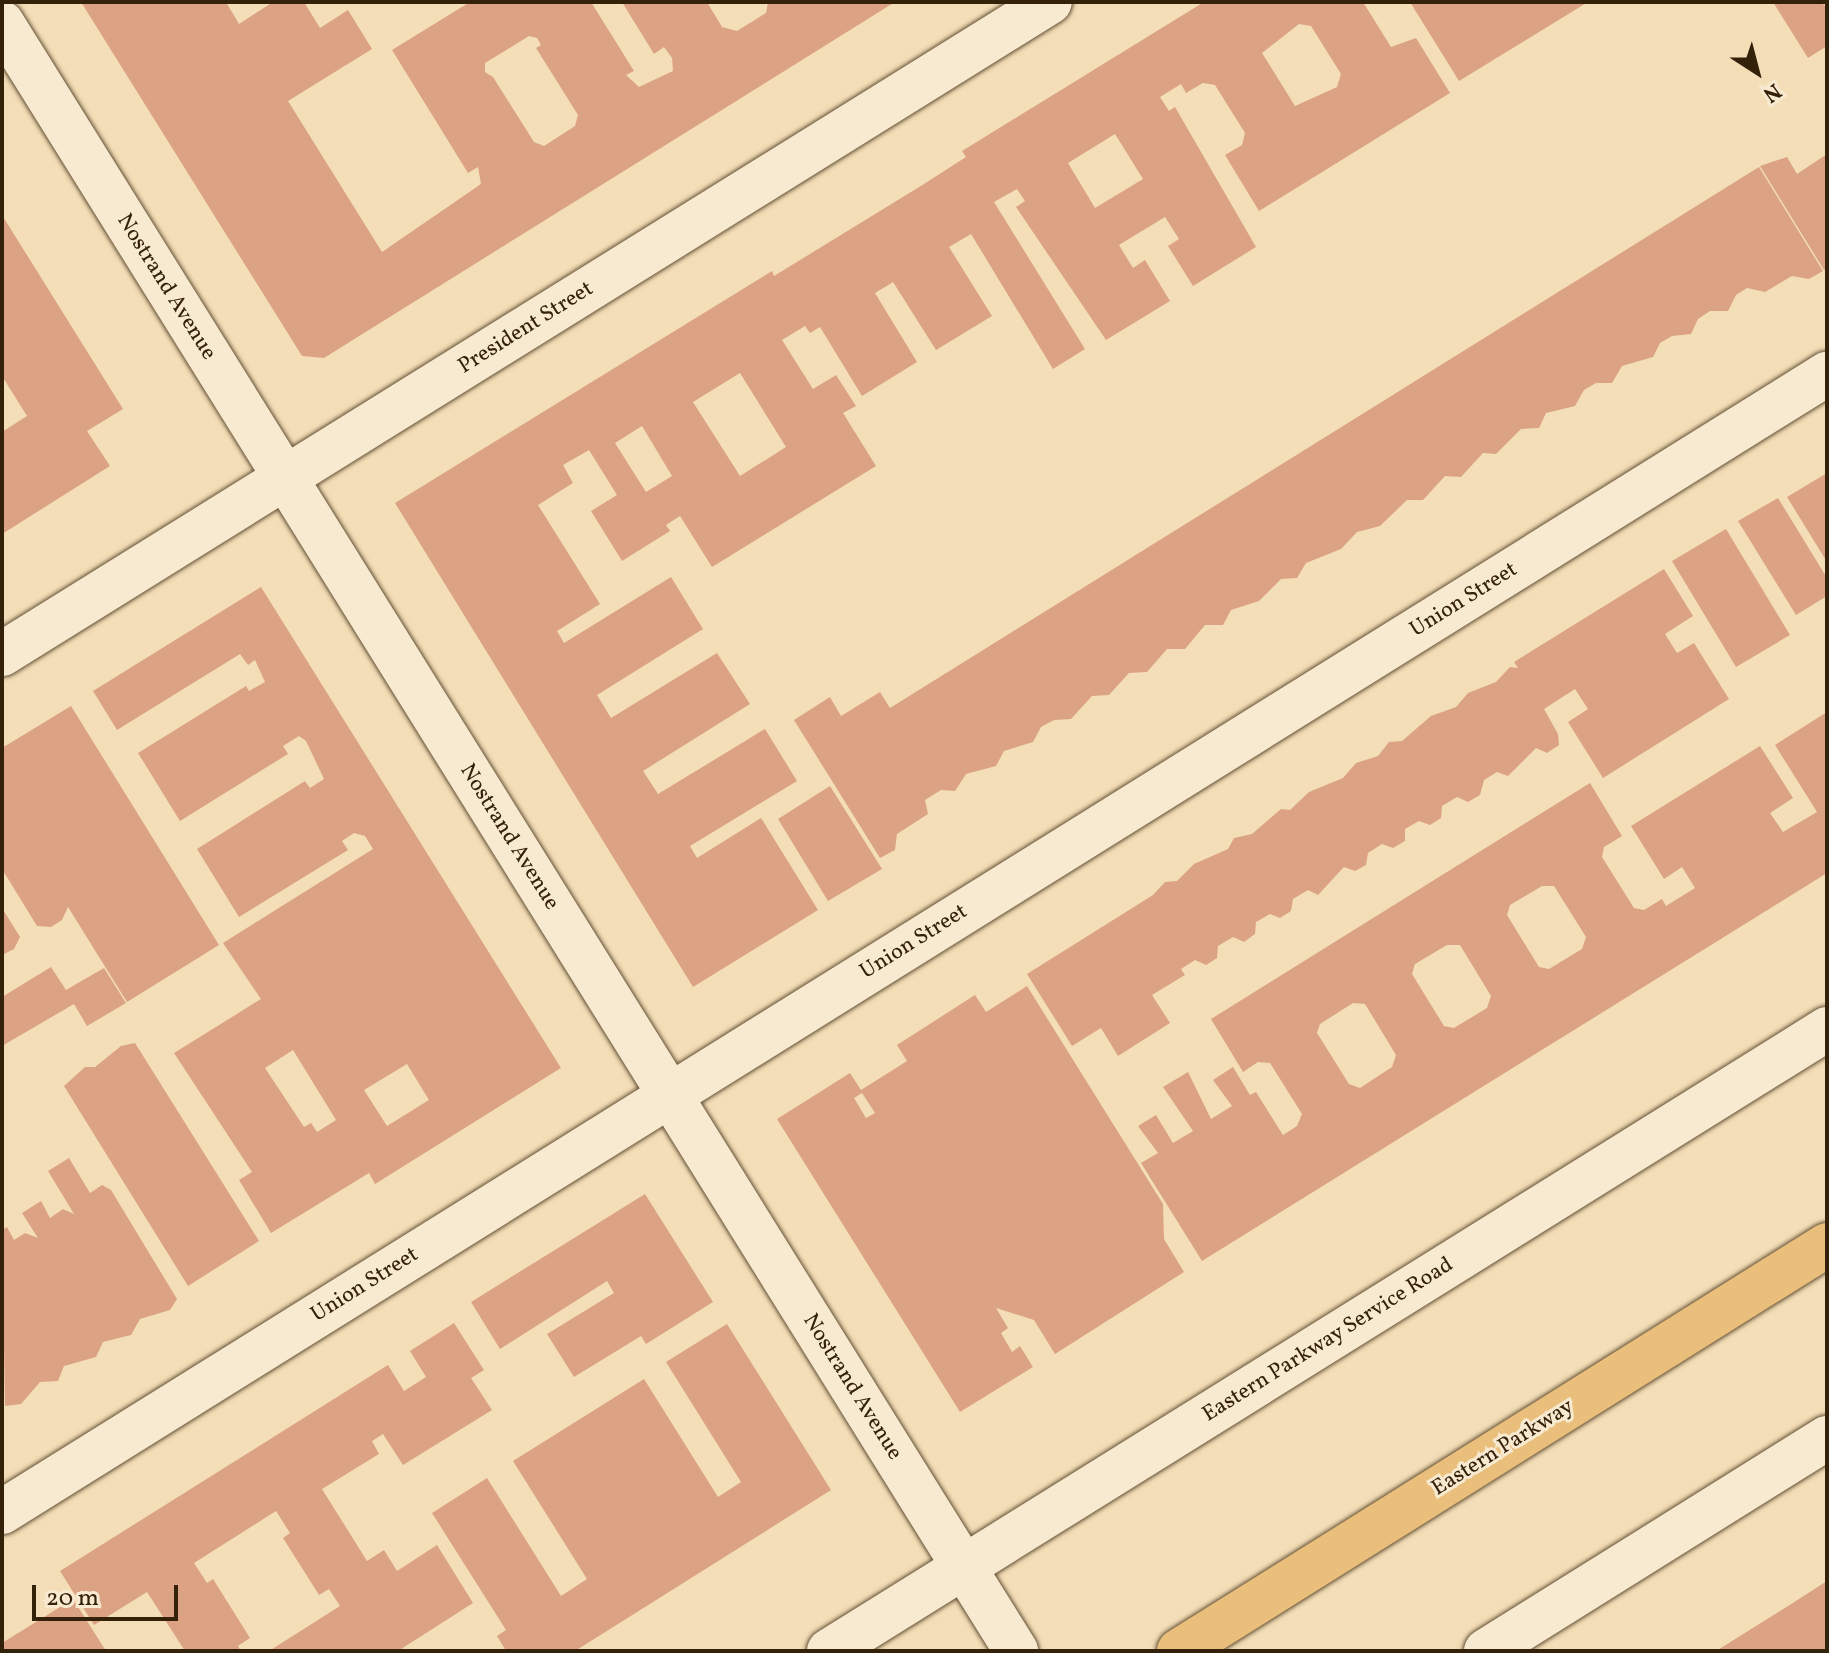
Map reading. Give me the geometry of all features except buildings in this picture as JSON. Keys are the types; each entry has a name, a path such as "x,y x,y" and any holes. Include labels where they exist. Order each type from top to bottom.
{"main road":[{"name":"Eastern Parkway","path":"1179,1651 1827,1245"}],"street":[{"name":"President Street","path":"2,654 1050,2"},
{"name":"Nostrand Avenue","path":"2,23 1016,1651"},
{"name":"Union Street","path":"2,1512 1827,374"},
{"name":"Eastern Parkway Service Road","path":"829,1651 1827,1029"},
{"path":"1486,1651 1827,1438"}]}
